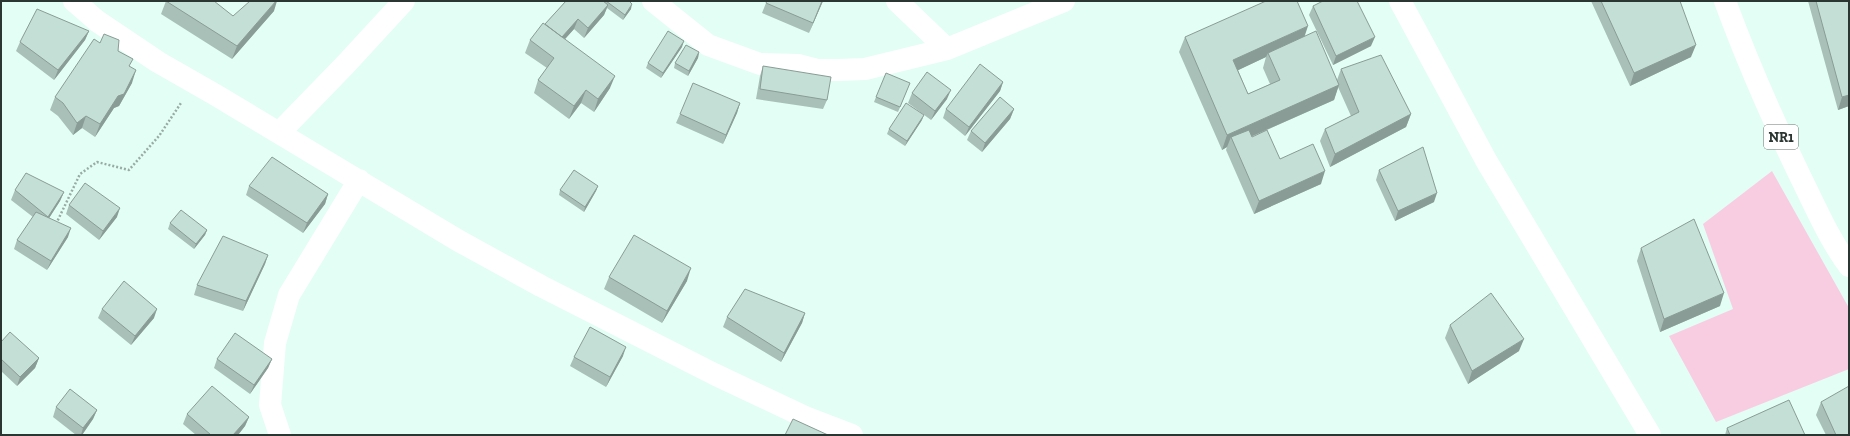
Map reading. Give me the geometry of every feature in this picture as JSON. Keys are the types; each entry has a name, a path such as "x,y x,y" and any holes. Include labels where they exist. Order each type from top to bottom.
{"main road":[{"path":"74,1 97,21 158,62 279,132 459,241 541,286 714,374 805,417 852,435"},
{"path":"279,132 345,65 404,1"},
{"path":"653,1 708,45 760,64 798,65 817,70 865,69 947,49 1064,1"},
{"path":"897,1 947,49"},
{"path":"1400,1 1487,162 1650,435"},
{"name":"NR1","path":"1725,1 1739,40 1778,130 1834,245 1849,266"},
{"path":"280,435 270,405 275,343 289,295 359,180"}],"path":[{"path":"55,225 80,174 97,162 128,170 159,136 181,102 214,94"}],"shaded area":[{"path":"1772,171 1849,308 1849,369 1716,422 1669,336 1733,309 1703,224"}],"building":[{"path":"166,1 214,1 233,16 250,1 276,1 237,46"},
{"path":"566,1 603,1 608,5 588,28 578,19 562,37 545,24"},
{"path":"606,1 629,1 632,4 625,15"},
{"path":"767,1 822,1 813,23 766,3"},
{"path":"1266,1 1297,1 1308,26 1233,60 1248,94 1280,80 1268,53 1316,31 1339,85 1227,135 1185,37"},
{"path":"1323,1 1357,1 1375,37 1336,56 1313,6"},
{"path":"1601,1 1680,1 1696,45 1634,73"},
{"path":"1816,1 1849,1 1849,95 1842,97"},
{"path":"37,9 89,31 58,70 20,42"},
{"path":"543,23 615,76 598,99 586,90 574,106 538,80 554,58 530,40"},
{"path":"668,31 684,41 663,73 648,63"},
{"path":"104,34 119,40 118,51 133,59 129,66 136,70 124,94 118,96 100,124 86,116 77,123 63,103 55,97 94,39 100,43"},
{"path":"686,45 699,52 689,71 675,63"},
{"path":"1381,55 1411,114 1335,154 1325,129 1359,112 1341,69"},
{"path":"980,64 1003,82 969,127 946,109"},
{"path":"763,66 831,77 827,100 760,89"},
{"path":"927,72 951,90 935,111 912,93"},
{"path":"886,73 910,83 900,107 876,97"},
{"path":"693,83 740,103 726,135 680,114"},
{"path":"1000,97 1014,109 985,143 971,131"},
{"path":"906,103 924,115 907,141 889,129"},
{"path":"1249,130 1252,137 1267,130 1280,159 1313,144 1325,171 1259,201 1231,137"},
{"path":"1423,147 1437,193 1398,211 1379,170"},
{"path":"272,157 328,194 307,223 249,186"},
{"path":"574,170 598,186 585,207 560,190"},
{"path":"26,173 64,192 48,217 15,190"},
{"path":"85,183 120,208 103,231 69,205"},
{"path":"181,210 207,230 196,244 170,223"},
{"path":"36,212 71,228 51,261 17,240"},
{"path":"1694,219 1724,293 1664,319 1641,248"},
{"path":"634,235 691,268 667,311 609,277"},
{"path":"223,236 268,255 246,301 197,285"},
{"path":"124,281 157,309 135,336 102,309"},
{"path":"745,289 805,313 784,353 727,317"},
{"path":"1491,293 1524,339 1472,371 1450,325"},
{"path":"590,327 626,347 610,377 574,357"},
{"path":"10,332 39,358 20,377 1,359 1,342"},
{"path":"235,333 272,359 254,385 217,359"},
{"path":"212,386 249,417 233,435 211,435 187,414"},
{"path":"1849,386 1849,435 1836,435 1821,402"},
{"path":"70,389 97,410 83,428 56,407"},
{"path":"1789,400 1805,435 1730,435 1727,428"},
{"path":"793,419 828,435 785,435"}]}
